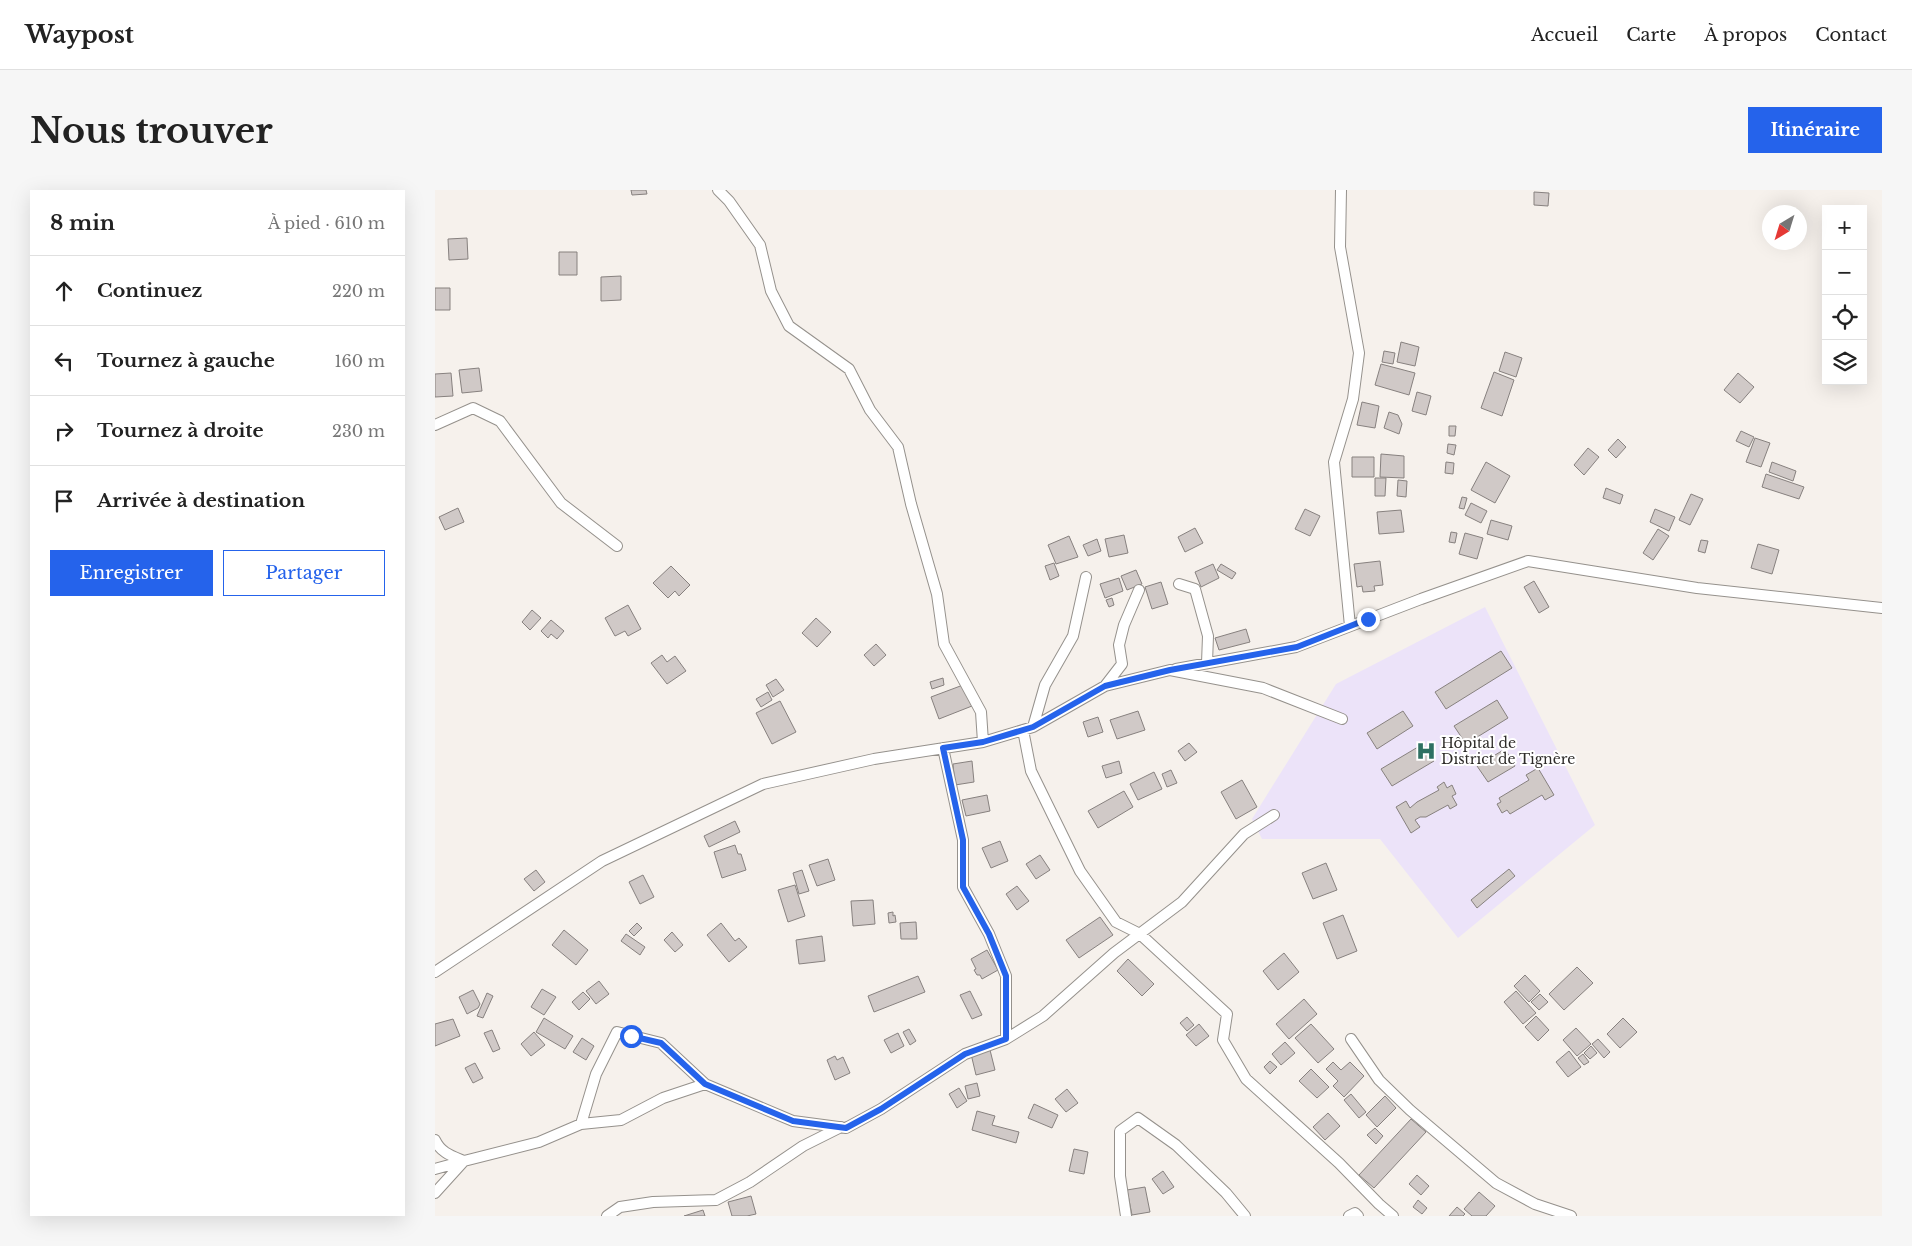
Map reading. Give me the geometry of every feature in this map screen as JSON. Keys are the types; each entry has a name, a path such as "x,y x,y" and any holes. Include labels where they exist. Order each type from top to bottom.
{"street":[{"path":"718,190 729,201 760,245 771,292 789,326 849,369 870,410 898,447 911,504 937,594 944,644 981,712 983,742"},
{"path":"1341,190 1340,247 1359,353 1353,399 1334,462 1350,626"},
{"path":"435,425 473,408 499,421 561,502 617,546"},
{"path":"435,972 602,861 763,784 874,760 983,742 1033,727 1105,686 1170,670 1297,647 1421,598 1528,562 1697,588 1882,608"},
{"path":"1033,727 1045,684 1073,636 1086,577"},
{"path":"1179,584 1195,589 1208,636 1207,663"},
{"path":"1105,686 1122,664 1119,645 1124,625 1139,590"},
{"path":"1170,670 1263,688 1342,720"},
{"path":"1023,730 1031,771 1080,871 1116,922 1140,934 1227,1014 1223,1040 1246,1079 1339,1163 1393,1216"},
{"path":"943,748 963,840 963,887 989,934 1006,976 1006,1039"},
{"path":"581,1124 596,1074 617,1032 661,1043 705,1084 793,1121 846,1128 881,1109 965,1054 1006,1039 1043,1016 1114,953 1182,902 1243,834 1274,815"},
{"path":"1351,1039 1379,1080 1496,1183 1535,1204 1571,1216"},
{"path":"435,1169 539,1142 581,1124 621,1120 663,1098 705,1084"},
{"path":"1126,1216 1120,1176 1120,1131 1138,1118 1176,1145 1226,1193 1245,1216"},
{"path":"607,1216 620,1207 653,1202 716,1200 750,1182 803,1146 841,1127"},
{"path":"435,1140 438,1148 448,1155 464,1161"},
{"path":"435,1193 464,1161"},
{"path":"1349,1216 1355,1213 1358,1216"}],"shaded area":[{"name":"Hôpital de District de Tignère","path":"1485,607 1595,825 1458,938 1380,839 1262,839 1252,819 1336,684"}],"building":[{"path":"631,190 646,190 647,194 632,195"},
{"path":"1534,192 1549,193 1548,206 1534,205"},
{"path":"467,238 468,259 449,260 448,239"},
{"path":"559,252 577,252 577,275 559,275"},
{"path":"621,276 621,300 601,301 601,277"},
{"path":"435,288 450,288 450,310 435,310"},
{"path":"1401,342 1419,347 1415,366 1397,362"},
{"path":"1384,351 1395,353 1393,364 1382,362"},
{"path":"1505,352 1522,358 1516,377 1499,371"},
{"path":"1381,364 1415,373 1409,395 1375,385"},
{"path":"479,368 482,391 462,393 459,370"},
{"path":"1494,372 1514,380 1502,416 1481,408"},
{"path":"451,373 453,396 435,397 435,374"},
{"path":"1738,373 1754,387 1740,403 1724,390"},
{"path":"1417,392 1431,396 1426,415 1412,411"},
{"path":"1362,402 1379,406 1375,428 1357,425"},
{"path":"1389,412 1398,415 1402,424 1399,434 1384,428"},
{"path":"1449,426 1456,426 1455,436 1449,436"},
{"path":"1741,431 1754,437 1749,447 1736,441"},
{"path":"1755,438 1770,443 1761,467 1746,462"},
{"path":"1618,439 1626,447 1616,458 1608,450"},
{"path":"1448,444 1456,445 1454,455 1447,453"},
{"path":"1588,448 1599,457 1584,475 1574,465"},
{"path":"1381,454 1404,456 1404,478 1380,477"},
{"path":"1352,457 1374,457 1374,477 1352,477"},
{"path":"1446,462 1454,463 1453,474 1445,473"},
{"path":"1486,462 1510,476 1495,503 1471,490"},
{"path":"1772,462 1796,471 1793,481 1769,472"},
{"path":"1766,474 1804,487 1799,499 1762,487"},
{"path":"1375,478 1386,478 1385,496 1375,496"},
{"path":"1398,480 1407,481 1406,497 1397,496"},
{"path":"1606,488 1623,495 1620,504 1603,498"},
{"path":"1691,494 1703,499 1690,525 1679,520"},
{"path":"1462,497 1467,498 1464,509 1459,508"},
{"path":"1471,503 1487,511 1481,523 1465,515"},
{"path":"458,508 464,522 445,530 439,517"},
{"path":"1305,509 1320,516 1310,536 1295,529"},
{"path":"1655,509 1675,517 1669,531 1650,522"},
{"path":"1401,510 1404,532 1379,534 1377,512"},
{"path":"1491,520 1512,526 1508,540 1487,534"},
{"path":"1195,528 1203,543 1185,552 1178,537"},
{"path":"1658,529 1669,536 1653,560 1643,553"},
{"path":"1451,532 1457,533 1455,543 1449,542"},
{"path":"1465,533 1483,538 1477,559 1459,554"},
{"path":"1124,535 1128,553 1109,557 1105,539"},
{"path":"1069,536 1078,557 1056,564 1048,545"},
{"path":"1097,539 1101,551 1088,556 1083,545"},
{"path":"1701,540 1708,541 1705,553 1698,551"},
{"path":"1758,544 1779,550 1772,574 1751,568"},
{"path":"1380,561 1383,585 1374,586 1375,591 1363,592 1362,586 1357,587 1354,564"},
{"path":"1054,563 1059,576 1050,580 1045,566"},
{"path":"1213,564 1219,578 1201,587 1195,572"},
{"path":"1221,564 1236,573 1232,579 1217,570"},
{"path":"671,566 690,585 679,596 675,591 668,598 653,583"},
{"path":"1136,570 1142,584 1127,590 1121,576"},
{"path":"1119,578 1123,591 1105,598 1100,584"},
{"path":"1534,581 1549,607 1539,613 1524,587"},
{"path":"1161,582 1168,604 1152,609 1145,587"},
{"path":"1112,598 1114,605 1109,607 1106,600"},
{"path":"628,605 641,629 628,636 625,631 615,636 605,618"},
{"path":"532,610 541,618 530,630 522,622"},
{"path":"816,618 831,632 817,647 802,633"},
{"path":"551,620 564,631 557,639 551,634 548,638 541,631"},
{"path":"1246,629 1250,642 1219,650 1215,638"},
{"path":"876,644 886,655 874,666 864,655"},
{"path":"1501,651 1512,668 1446,709 1435,692"},
{"path":"662,655 667,662 675,656 686,671 667,684 651,663"},
{"path":"943,678 944,685 932,689 930,682"},
{"path":"776,679 784,690 773,697 766,685"},
{"path":"963,685 972,706 939,719 931,697"},
{"path":"768,692 772,700 761,707 756,699"},
{"path":"1497,700 1508,718 1466,744 1454,726"},
{"path":"780,701 796,732 772,744 756,713"},
{"path":"1138,711 1145,730 1117,739 1110,720"},
{"path":"1403,711 1413,726 1377,749 1367,733"},
{"path":"1098,717 1103,732 1088,737 1083,722"},
{"path":"1189,743 1197,752 1185,761 1178,751"},
{"path":"1423,744 1434,761 1392,786 1381,769"},
{"path":"1505,749 1515,766 1488,782 1477,766"},
{"path":"972,761 974,782 955,785 953,764"},
{"path":"1119,761 1122,773 1106,778 1102,766"},
{"path":"1538,768 1554,795 1545,800 1542,795 1510,814 1507,810 1502,813 1497,804 1501,802 1499,798 1529,780 1526,775"},
{"path":"1171,770 1177,783 1167,787 1162,774"},
{"path":"1154,772 1162,789 1138,800 1130,784"},
{"path":"1242,780 1257,807 1236,819 1221,792"},
{"path":"1444,782 1447,788 1452,785 1456,794 1452,796 1457,805 1450,809 1448,805 1426,817 1420,817 1415,820 1420,827 1411,833 1396,807 1406,801 1410,808 1439,790 1437,787"},
{"path":"1124,791 1133,807 1098,828 1088,811"},
{"path":"987,795 990,811 966,816 962,800"},
{"path":"735,821 740,832 709,847 704,836"},
{"path":"1000,841 1008,861 991,868 982,848"},
{"path":"735,845 738,854 741,854 746,870 722,878 714,852"},
{"path":"1040,855 1050,870 1036,879 1026,864"},
{"path":"828,859 835,880 817,886 809,865"},
{"path":"1326,863 1337,890 1313,899 1302,873"},
{"path":"1509,869 1515,876 1477,908 1471,900"},
{"path":"536,870 545,882 534,891 524,879"},
{"path":"802,870 809,891 799,894 793,873"},
{"path":"643,875 654,897 640,904 629,882"},
{"path":"795,885 805,916 788,922 778,890"},
{"path":"1017,886 1029,901 1017,910 1006,894"},
{"path":"873,900 875,924 853,926 851,901"},
{"path":"893,912 896,922 889,923 888,913"},
{"path":"1343,915 1357,951 1337,959 1323,923"},
{"path":"1100,917 1113,935 1079,958 1066,940"},
{"path":"916,922 917,939 901,939 900,923"},
{"path":"637,923 642,928 634,936 629,931"},
{"path":"721,923 735,941 739,938 747,947 729,962 707,935"},
{"path":"564,930 588,950 576,965 552,945"},
{"path":"672,932 683,945 675,952 664,940"},
{"path":"626,934 645,947 640,955 621,941"},
{"path":"822,936 825,961 799,964 796,940"},
{"path":"987,950 998,970 982,979 974,970 976,969 971,959"},
{"path":"1284,953 1299,972 1278,990 1263,971"},
{"path":"1128,959 1154,984 1142,996 1117,971"},
{"path":"1577,967 1593,983 1564,1010 1549,994"},
{"path":"1525,975 1540,991 1529,1002 1514,986"},
{"path":"918,976 925,992 874,1012 868,996"},
{"path":"599,981 609,994 596,1004 586,991"},
{"path":"542,989 556,997 544,1015 531,1007"},
{"path":"473,990 480,1004 478,1008 467,1014 459,997"},
{"path":"970,991 982,1015 972,1019 960,995"},
{"path":"1516,991 1536,1013 1523,1024 1504,1002"},
{"path":"583,992 590,999 579,1010 572,1002"},
{"path":"487,993 493,996 483,1018 477,1016"},
{"path":"1540,994 1548,1002 1539,1010 1531,1002"},
{"path":"1304,999 1317,1014 1289,1039 1276,1024"},
{"path":"1536,1016 1549,1030 1538,1041 1525,1027"},
{"path":"1187,1017 1194,1025 1187,1031 1180,1023"},
{"path":"544,1018 573,1036 565,1049 536,1032"},
{"path":"1623,1018 1637,1032 1620,1048 1607,1034"},
{"path":"453,1019 460,1036 435,1046 435,1024"},
{"path":"1199,1024 1209,1036 1196,1046 1186,1035"},
{"path":"1311,1024 1334,1049 1318,1063 1295,1038"},
{"path":"1576,1028 1591,1044 1577,1056 1563,1040"},
{"path":"909,1029 916,1041 910,1045 903,1032"},
{"path":"492,1030 500,1049 493,1052 484,1033"},
{"path":"534,1032 545,1045 531,1056 521,1044"},
{"path":"898,1033 904,1046 891,1053 884,1040"},
{"path":"582,1038 594,1046 586,1060 573,1052"},
{"path":"1598,1039 1610,1052 1604,1058 1592,1044"},
{"path":"1285,1042 1295,1053 1281,1065 1272,1054"},
{"path":"1591,1046 1597,1053 1590,1059 1584,1053"},
{"path":"990,1050 995,1070 976,1075 971,1054"},
{"path":"1569,1051 1581,1067 1568,1077 1556,1062"},
{"path":"1583,1054 1589,1062 1584,1065 1578,1058"},
{"path":"835,1056 837,1060 843,1057 850,1073 835,1080 827,1060"},
{"path":"1270,1061 1277,1067 1270,1074 1264,1067"},
{"path":"1333,1062 1341,1070 1350,1062 1364,1076 1344,1097 1333,1086 1338,1081 1326,1069"},
{"path":"475,1063 483,1078 473,1083 465,1068"},
{"path":"1311,1069 1329,1087 1317,1098 1299,1081"},
{"path":"977,1083 980,1096 968,1099 965,1086"},
{"path":"959,1088 967,1101 957,1108 949,1094"},
{"path":"1067,1089 1078,1103 1066,1112 1055,1099"},
{"path":"1351,1094 1366,1112 1359,1118 1344,1100"},
{"path":"1385,1096 1396,1108 1377,1127 1366,1115"},
{"path":"1034,1104 1058,1115 1052,1128 1028,1118"},
{"path":"977,1111 995,1116 992,1125 1019,1132 1016,1143 972,1130"},
{"path":"1328,1113 1340,1126 1325,1140 1313,1127"},
{"path":"1411,1119 1426,1132 1374,1188 1359,1175"},
{"path":"1375,1128 1383,1136 1376,1144 1367,1135"},
{"path":"1074,1149 1088,1152 1084,1174 1069,1171"},
{"path":"1163,1171 1174,1187 1163,1194 1152,1179"},
{"path":"1417,1175 1429,1186 1421,1195 1409,1184"},
{"path":"1145,1187 1150,1212 1132,1215 1127,1190"},
{"path":"1479,1192 1495,1206 1486,1216 1472,1216 1464,1209"},
{"path":"751,1196 756,1214 732,1216 728,1202"},
{"path":"1418,1200 1427,1208 1422,1214 1413,1207"},
{"path":"1457,1207 1465,1214 1463,1216 1449,1216"},
{"path":"703,1210 705,1216 684,1216"}],"place":[{"name":"Hôpital de District de Tignère","path":"1426,751"}],"route":[{"path":"631,1036 661,1043 705,1084 793,1121 846,1128 925,1082 965,1054 1006,1039 1006,976 989,934 963,887 963,840 943,748 983,742 1033,727 1105,686 1170,670 1297,647 1368,619"}]}
